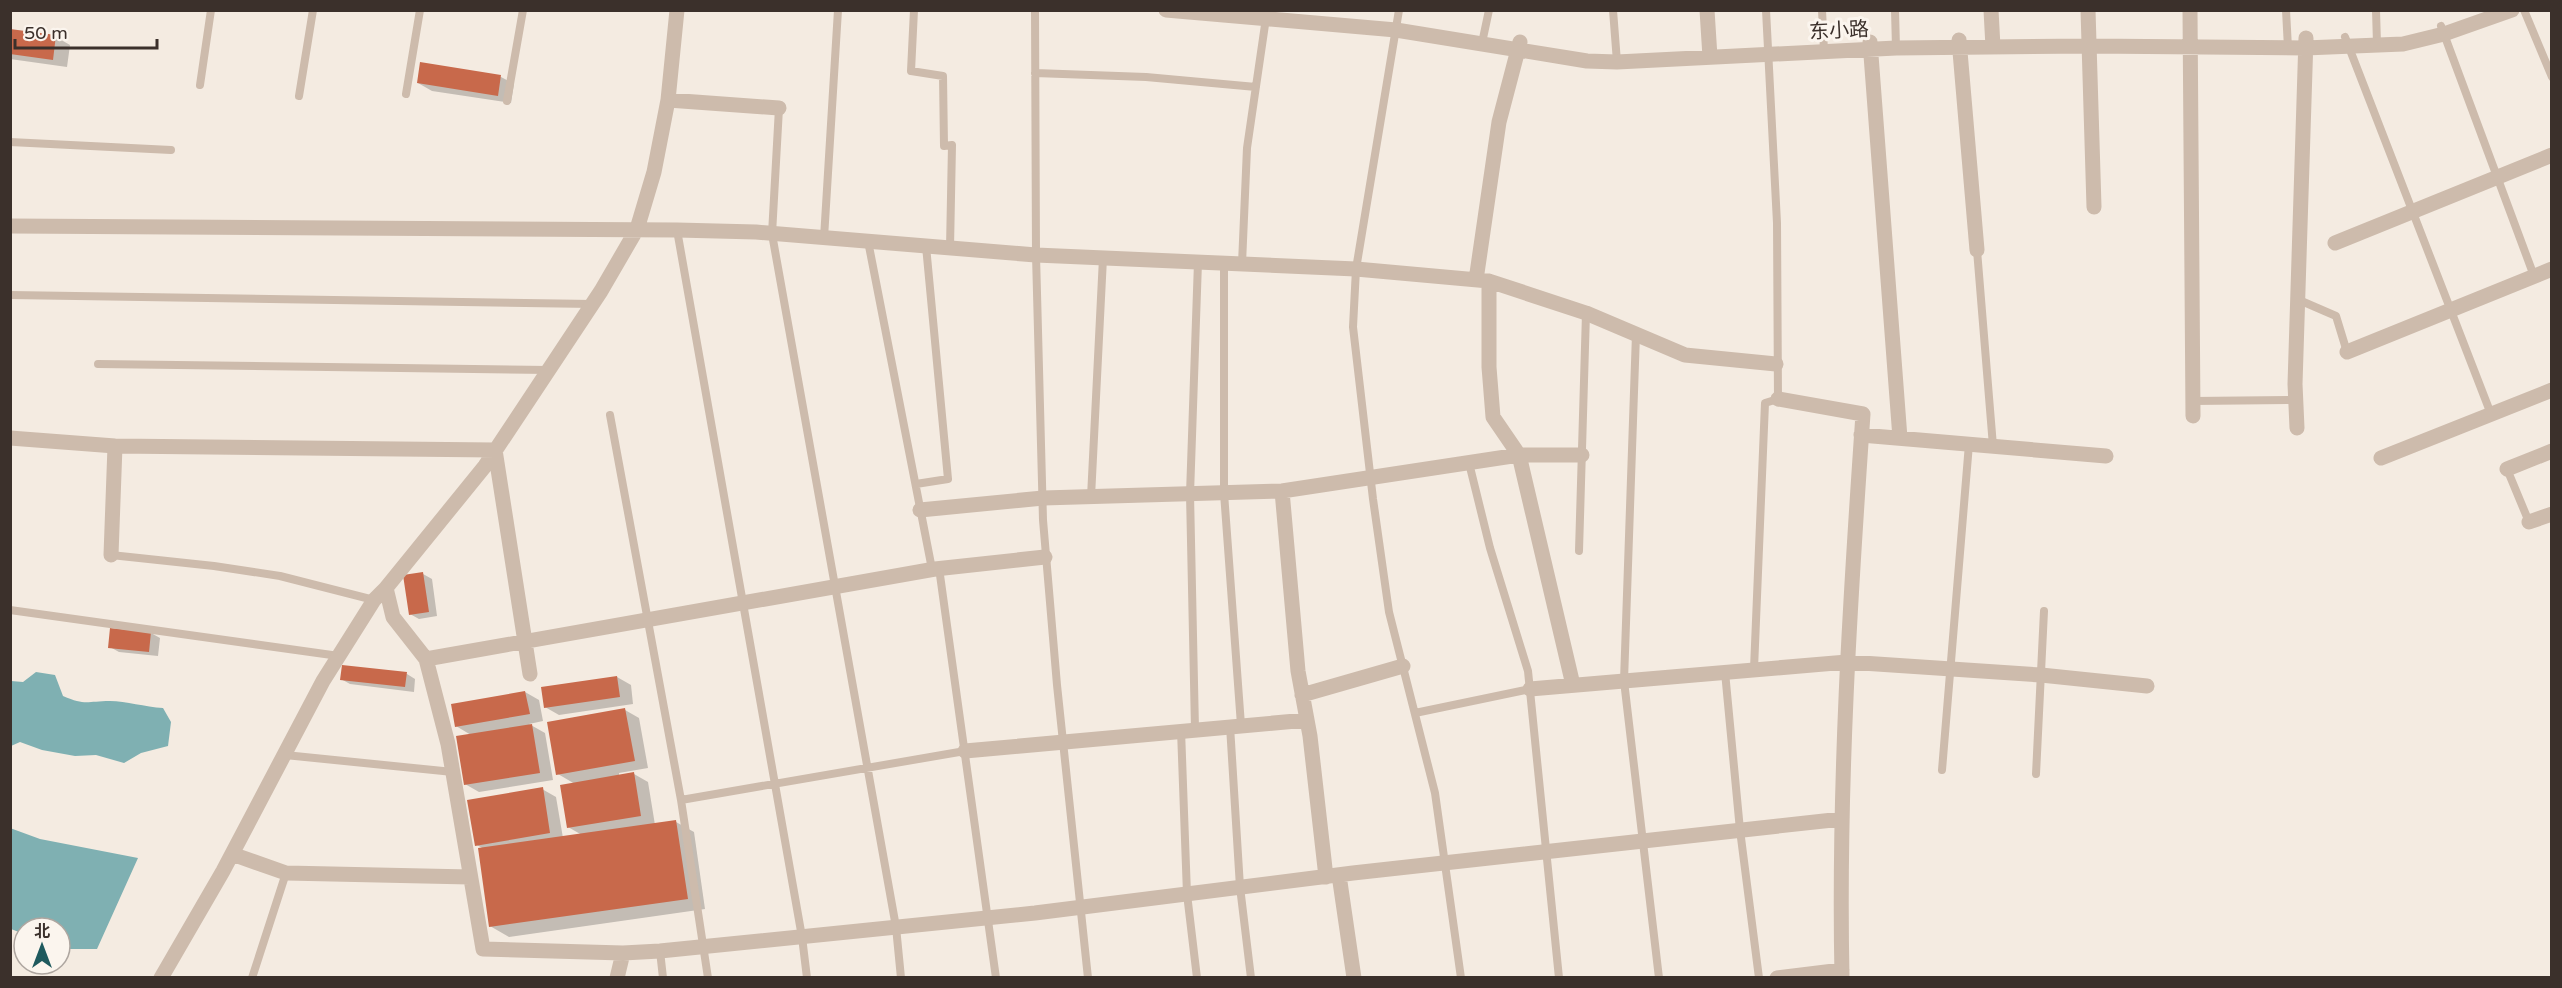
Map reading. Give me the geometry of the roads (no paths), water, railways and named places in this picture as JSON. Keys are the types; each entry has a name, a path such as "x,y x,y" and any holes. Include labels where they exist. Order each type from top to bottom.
{"street":[{"path":"161,978 232,854 339,656 374,600 386,588 495,450 592,304 637,229 654,172 668,99 677,10"},
{"name":"东小路","path":"1166,10 1291,14 1397,21 1483,40 1520,45 1587,61 1896,44 2305,43 2377,40 2443,30 2512,10"},
{"path":"1707,10 1710,53"},
{"path":"1991,10 1993,43"},
{"path":"2088,10 2094,207"},
{"path":"2190,10 2193,409"},
{"name":"东小路","path":"2443,30 2490,10"},
{"path":"2297,428 2305,43"},
{"path":"1960,44 1977,250"},
{"path":"1520,45 1499,122 1482,280 1493,417 1518,455 1573,685"},
{"path":"1870,45 1900,438"},
{"path":"668,99 779,108"},
{"path":"2335,243 2552,155"},
{"path":"10,226 677,230 772,234 1036,255 1356,268 1482,280 1586,313 1685,355 1776,364"},
{"path":"2347,352 2552,269"},
{"path":"2381,458 2552,390"},
{"path":"1777,978 1842,974 1842,819 1847,662 1863,414 1778,399"},
{"path":"1862,435 2106,456"},
{"path":"10,438 115,446 495,450"},
{"path":"111,555 115,446"},
{"path":"495,450 530,674"},
{"path":"2507,468 2552,451"},
{"path":"920,510 1043,498 1282,491 1518,455 1582,455"},
{"path":"1282,491 1298,671 1332,876 1354,978"},
{"path":"2529,522 2552,514"},
{"path":"426,659 935,569 1046,557"},
{"path":"386,588 393,617 426,659 453,772 483,949 623,953 660,951 1079,908 1332,876 1842,819"},
{"path":"1530,689 1847,662 2041,675 2147,686"},
{"path":"1302,695 1403,666"},
{"path":"965,751 1063,740 1307,720"},
{"path":"232,854 286,873 470,877"},
{"path":"617,978 623,953"}],"lane":[{"path":"200,85 211,10"},
{"path":"299,96 314,10"},
{"path":"406,94 420,10"},
{"path":"507,101 523,10"},
{"path":"824,238 838,10"},
{"path":"914,10 911,71 943,76 944,146 952,145 950,248"},
{"path":"1035,10 1036,255 1046,557 1079,908 1088,978"},
{"path":"1483,40 1489,10"},
{"path":"1613,10 1616,58"},
{"path":"1754,669 1765,403 1778,399 1776,364 1777,223 1767,10"},
{"path":"1822,10 1824,47"},
{"path":"1895,10 1896,44"},
{"path":"2286,10 2287,43"},
{"path":"2376,10 2377,40"},
{"path":"2524,10 2552,77"},
{"path":"1242,264 1247,148 1265,13"},
{"path":"1397,21 1356,268 1353,327 1370,479 1389,612 1435,793 1461,978"},
{"path":"2443,30 2534,276"},
{"path":"2346,41 2491,414"},
{"path":"1035,73 1146,77 1256,87"},
{"path":"779,108 772,234 896,927 901,978"},
{"path":"10,142 171,150"},
{"path":"677,230 802,937 807,978"},
{"path":"868,241 931,564 940,575 996,978"},
{"path":"916,484 948,479 926,246"},
{"path":"1977,250 1993,446"},
{"path":"1091,497 1103,258"},
{"path":"1197,978 1187,894 1190,494 1198,262"},
{"path":"1224,263 1224,493 1236,726 1240,888 1251,978"},
{"path":"10,295 592,304"},
{"path":"2299,300 2336,316 2347,352"},
{"path":"1579,551 1586,313"},
{"path":"1636,334 1624,681 1659,978"},
{"path":"98,364 549,370"},
{"path":"2193,409 2296,400"},
{"path":"610,415 681,800 708,978"},
{"path":"1942,770 1969,444"},
{"path":"1469,463 1490,548 1528,671 1559,978"},
{"path":"2507,468 2529,522"},
{"path":"111,555 280,576 374,600"},
{"path":"10,610 339,656"},
{"path":"2036,774 2044,611"},
{"path":"1725,672 1740,830 1759,978"},
{"path":"1415,713 1530,689"},
{"path":"681,800 965,751"},
{"path":"285,755 453,772"},
{"path":"252,978 286,873"},
{"path":"660,951 663,978"}],"water":[{"path":"36,672 55,675 63,696 77,701 116,701 163,708 171,722 168,746 141,753 124,763 96,755 75,756 42,750 20,742 11,746 11,681 23,682"},
{"path":"10,828 40,839 138,858 97,949 72,949 72,916 12,916 11,929"}]}
